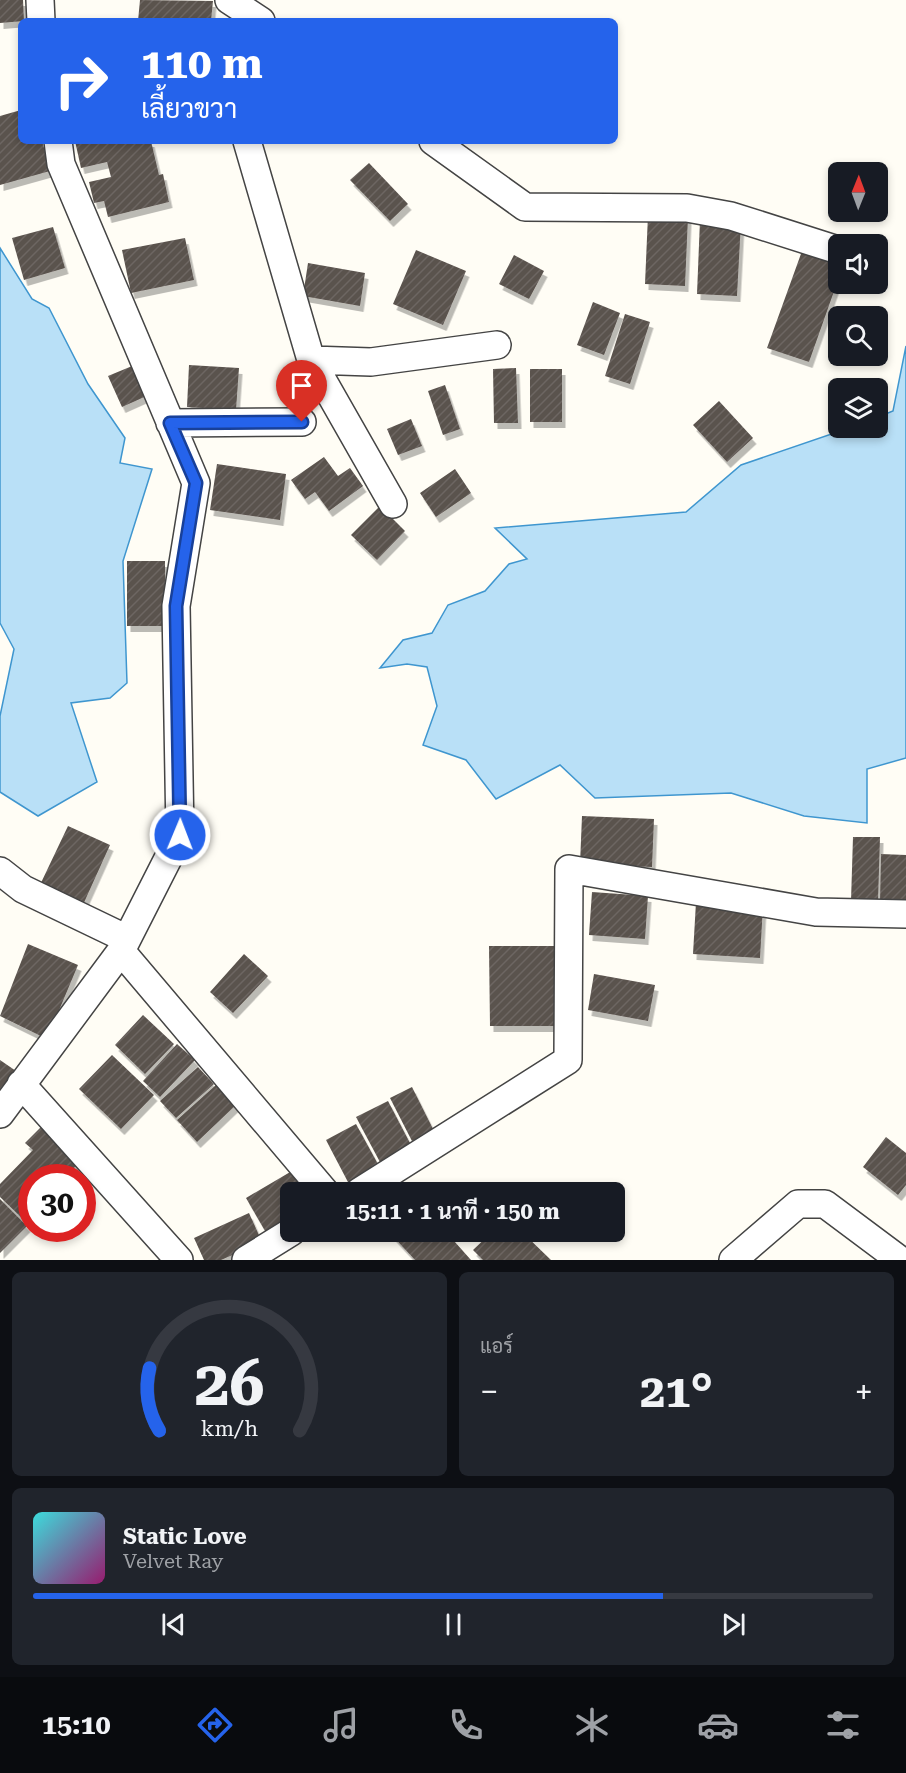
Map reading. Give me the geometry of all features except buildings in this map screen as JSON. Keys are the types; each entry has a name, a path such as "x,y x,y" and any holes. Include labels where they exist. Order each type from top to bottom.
{"street":[{"path":"40,0 41,18"},
{"path":"229,0 256,18"},
{"path":"0,1114 124,945 180,835 176,606 196,483 61,164 58,144"},
{"path":"248,144 311,360 393,504"},
{"path":"437,144 525,207 687,208 730,216 828,247"},
{"path":"311,360 371,362 497,345"},
{"path":"170,423 302,422"},
{"path":"375,1182 568,1060 569,869 816,912 906,914"},
{"path":"0,871 23,890 124,945 317,1182"},
{"path":"21,1084 179,1260"},
{"path":"733,1260 798,1204 825,1204 901,1260 906,1240"},
{"path":"246,1260 280,1239"}],"water":[{"path":"0,248 32,299 49,308 88,384 125,438 120,463 152,469 123,561 127,683 110,698 71,703 97,782 38,816 0,792 0,716 14,649 0,623"},
{"path":"906,346 906,758 867,769 867,823 804,816 731,793 595,798 560,765 496,799 466,760 423,745 437,706 427,667 407,664 380,668 403,640 432,633 448,605 485,591 509,564 527,559 495,528 686,512 741,465 828,435 828,438 888,438 888,413 893,411"}],"route":[{"path":"180,835 181,786 176,606 196,483 170,423 302,422"}]}
